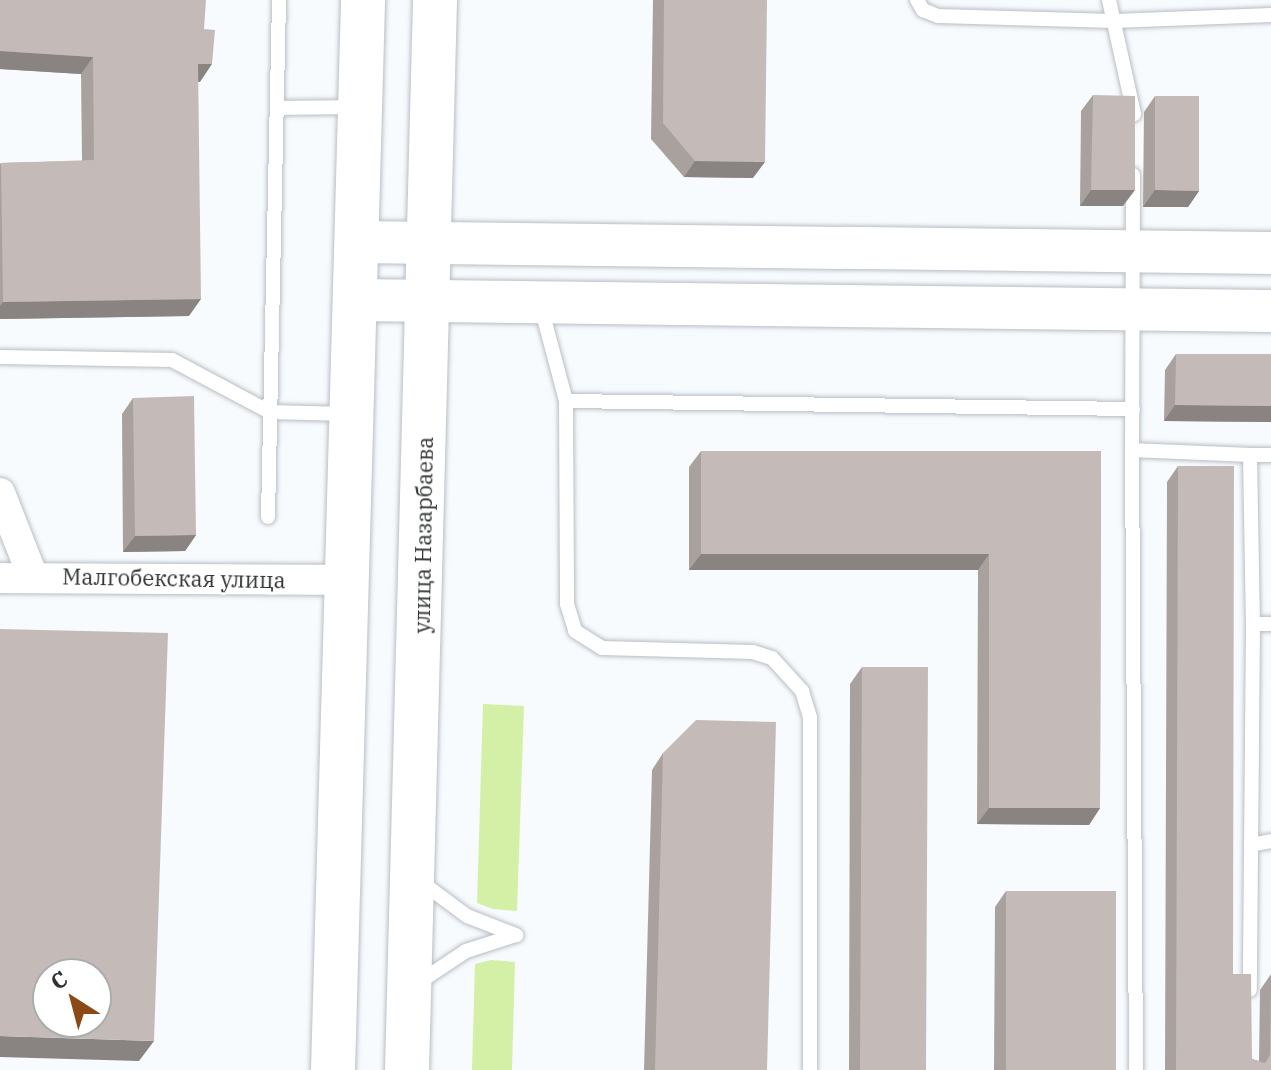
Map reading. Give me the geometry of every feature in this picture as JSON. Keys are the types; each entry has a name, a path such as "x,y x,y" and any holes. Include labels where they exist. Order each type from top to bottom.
{"main road":[{"path":"333,1070 363,0"},
{"name":"улица Назарбаева","path":"407,1070 415,878 435,0"}],"street":[{"path":"356,242 1271,253"},
{"path":"354,300 1271,311"},
{"path":"0,493 33,577"},
{"name":"Малгобекская улица","path":"0,578 347,580"}],"lane":[{"path":"268,517 279,0"},
{"path":"917,0 923,10 938,16 1114,21 1271,15"},
{"path":"1109,0 1134,110 1134,125"},
{"path":"277,108 360,107"},
{"path":"1133,154 1136,1070"},
{"path":"540,303 566,401 567,604 575,631 602,648 753,652 772,658 802,691 810,718 810,1070"},
{"path":"0,357 172,360 270,412 351,414"},
{"path":"566,401 1133,409"},
{"path":"1132,450 1271,455"},
{"path":"1249,1010 1253,624 1250,455"},
{"path":"1253,624 1271,624"},
{"path":"1251,845 1271,841"},
{"path":"408,990 466,951 516,935 467,916 415,878"}],"green space":[{"path":"483,704 524,706 517,911 493,909 477,903"},
{"path":"491,960 515,962 512,1070 472,1070 475,964"}],"building":[{"path":"0,0 206,0 204,29 215,30 212,64 198,64 201,299 3,302 1,163 94,160 93,57 0,51"},
{"path":"664,0 767,0 765,162 695,161 663,123"},
{"path":"1093,95 1135,96 1135,190 1091,190"},
{"path":"1155,96 1199,96 1199,191 1155,190"},
{"path":"1176,354 1271,354 1271,406 1175,405"},
{"path":"194,396 196,535 135,536 133,398"},
{"path":"701,451 1101,451 1100,808 989,808 989,554 701,554"},
{"path":"1178,466 1234,466 1233,974 1251,974 1252,1059 1265,1063 1270,1055 1271,984 1271,1070 1176,1070"},
{"path":"0,629 168,633 154,1041 62,1038 112,1038 112,958 32,958 32,1037 0,1036"},
{"path":"862,667 928,667 926,1070 860,1070"},
{"path":"696,720 776,722 767,1070 655,1070 663,753"},
{"path":"1006,891 1116,891 1116,1070 1006,1070"}]}
